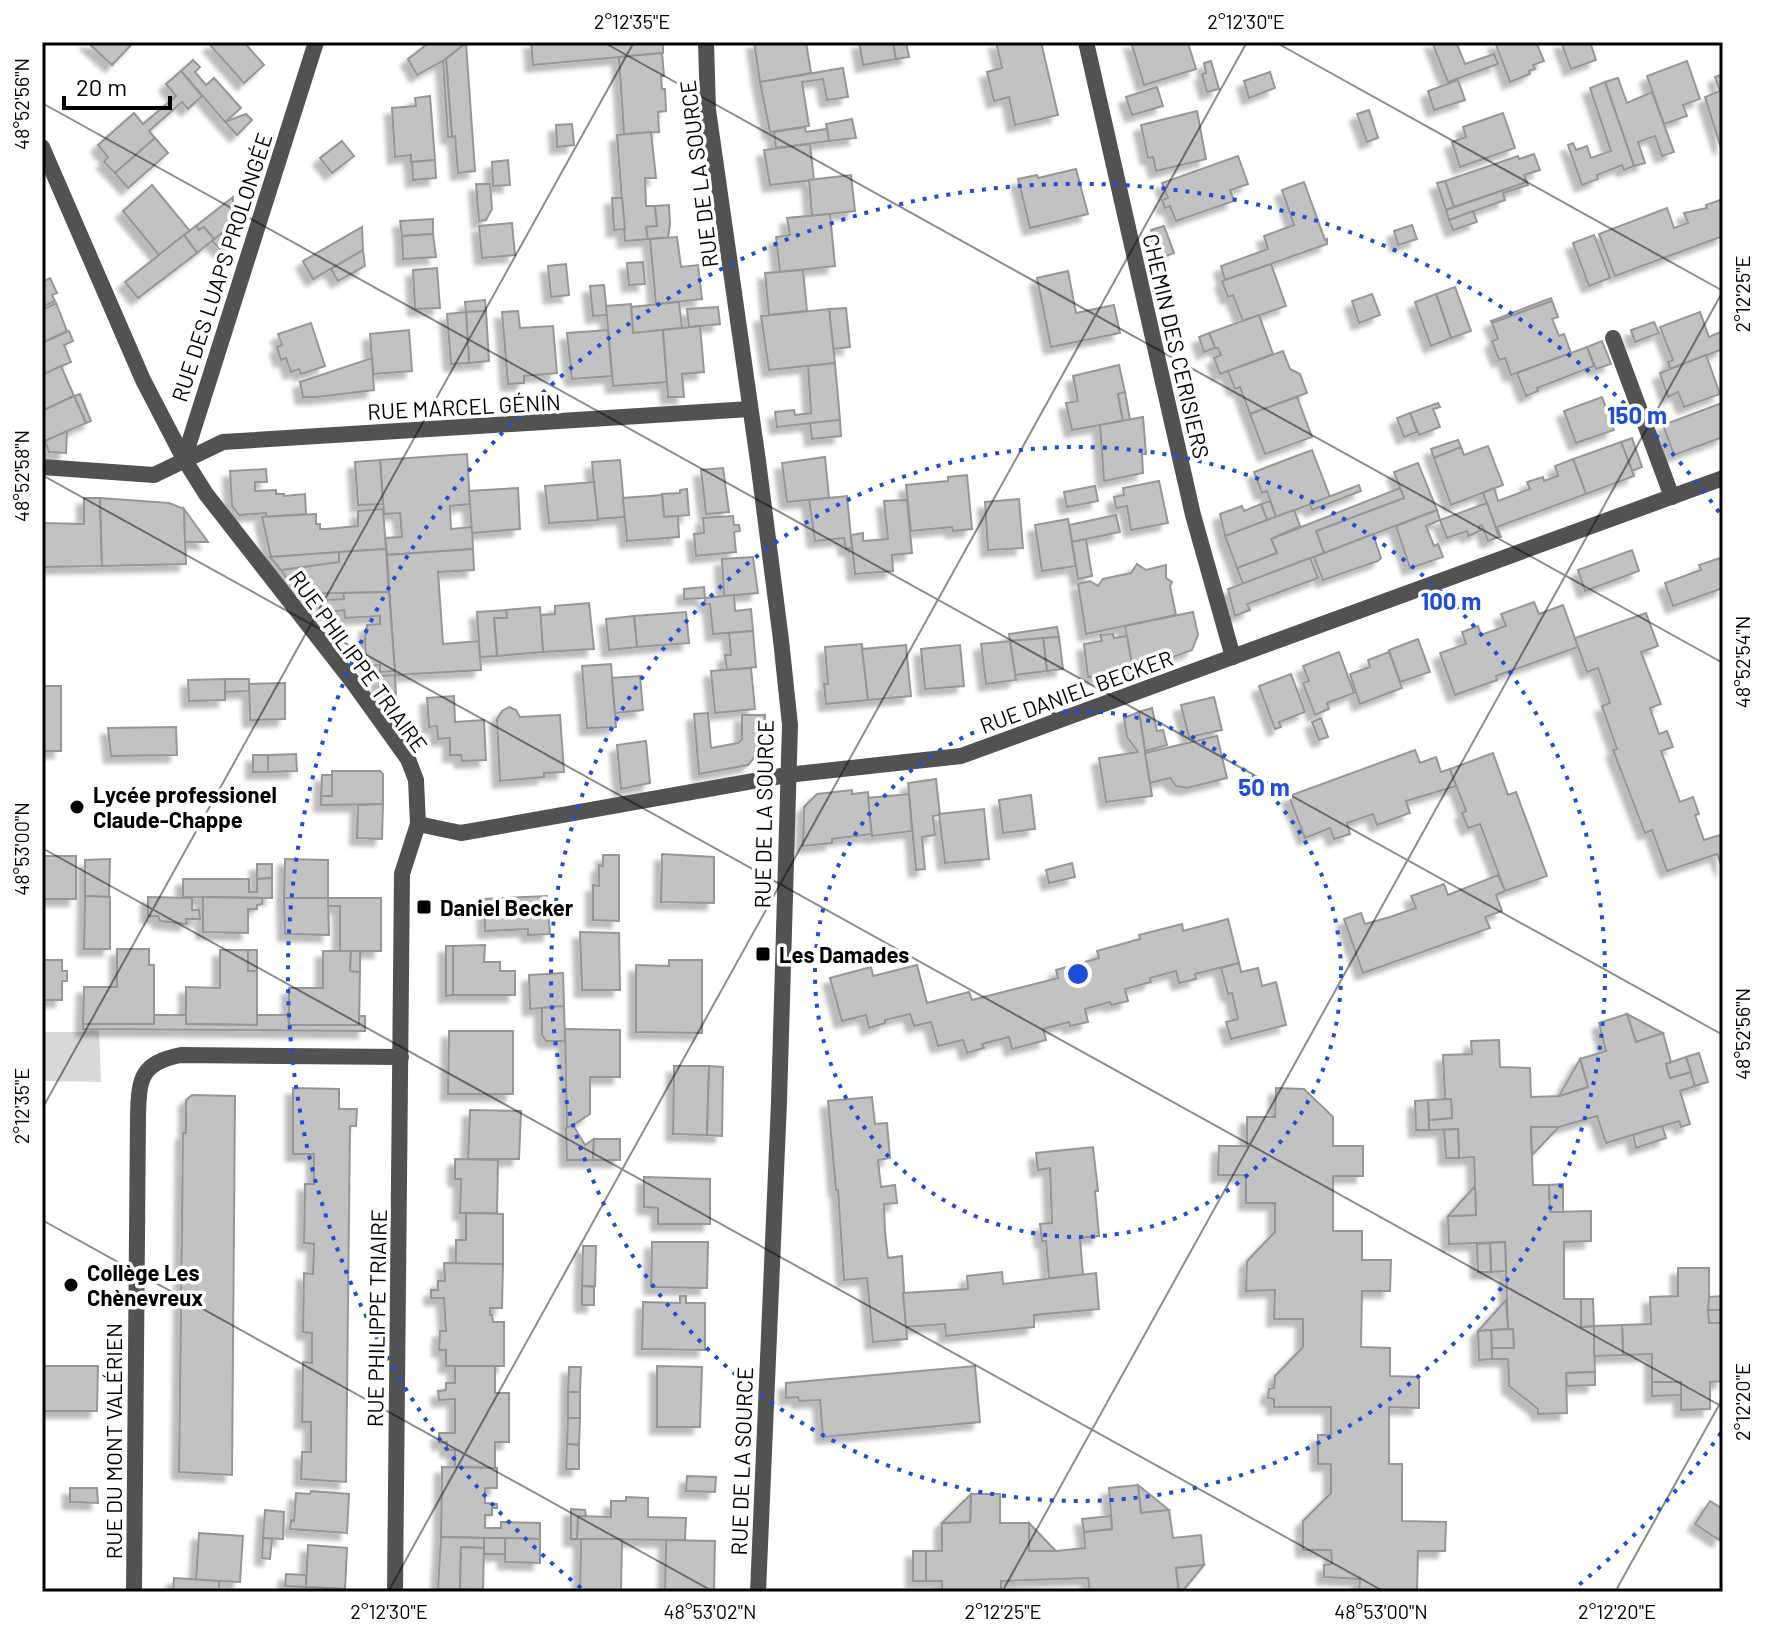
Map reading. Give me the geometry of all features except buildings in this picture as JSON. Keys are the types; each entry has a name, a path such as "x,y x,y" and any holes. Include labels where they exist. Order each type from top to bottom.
{"street":[{"name":"RUE DES LUAPS PROLONGÉE","path":"184,459 316,42"},
{"name":"RUE DE LA SOURCE","path":"706,42 708,110 790,725 779,1102 758,1592"},
{"name":"CHEMIN DES CERISIERS","path":"1086,42 1193,515 1233,657"},
{"name":"RUE PHILIPPE TRIAIRE","path":"42,147 143,380 184,459 206,494 352,681 408,759 416,780 418,824 402,874 395,1592"},
{"path":"1613,338 1672,497"},
{"name":"RUE MARCEL GÉNIN","path":"42,467 154,475 223,442 750,409"},
{"name":"RUE DANIEL BECKER","path":"418,824 461,833 787,775 961,756 1723,478"},
{"name":"RUE DU MONT VALÉRIEN","path":"134,1592 138,1116 142,1076 163,1058 181,1055 401,1057"}],"shaded area":[{"path":"99,1027 101,1082 42,1081 42,1032 83,1032"}],"place":[{"name":"Lycée professionel Claude-Chappe","path":"77,807"},
{"name":"Daniel Becker","path":"424,907"},
{"name":"Les Damades","path":"763,954"},
{"name":"Collège Les Chènevreux","path":"71,1285"}]}
